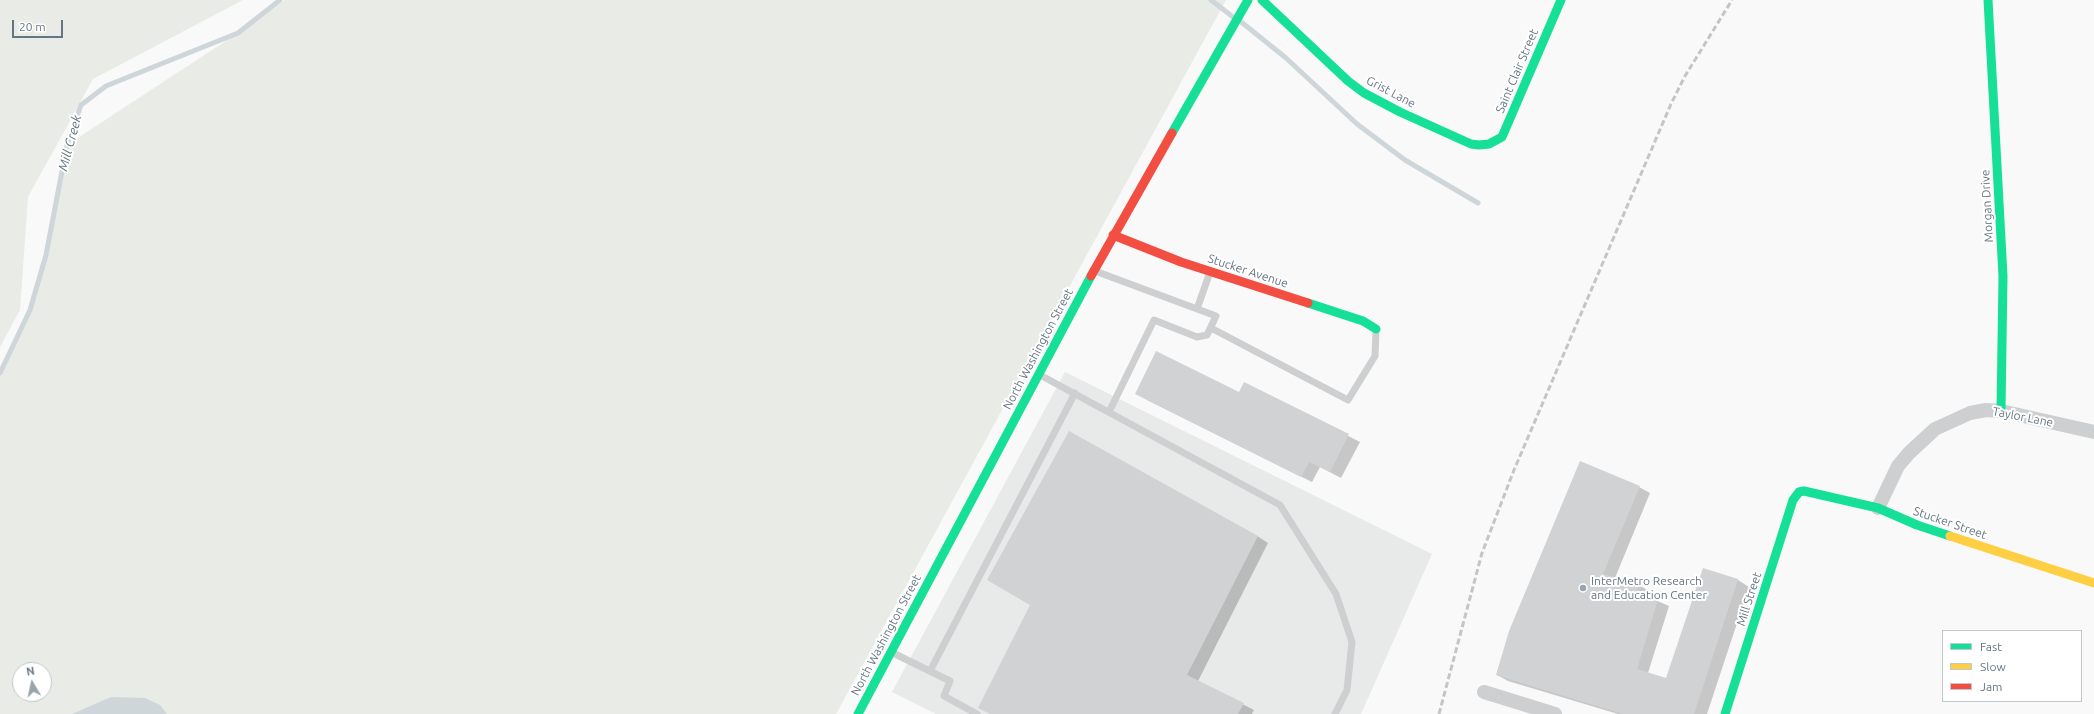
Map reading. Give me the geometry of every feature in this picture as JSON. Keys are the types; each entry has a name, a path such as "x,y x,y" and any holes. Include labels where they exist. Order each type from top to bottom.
{"street":[{"name":"North Washington Street","path":"858,714 1113,235 1248,0"},
{"name":"Grist Lane","path":"1262,0 1348,81 1364,93 1400,112 1471,144 1489,144"},
{"name":"Saint Clair Street","path":"1489,144 1502,137 1561,0"},
{"name":"Morgan Drive","path":"1988,0 2003,276 2001,411"},
{"name":"Stucker Avenue","path":"1113,235 1210,272 1363,321 1376,328"},
{"name":"Taylor Lane","path":"1878,508 1898,466 1922,439 1935,429 1970,413 1986,410 2001,411 2094,432"},
{"name":"Stucker Street","path":"1798,492 1804,491 1878,508 1917,525 2094,583"},
{"name":"Mill Street","path":"1725,714 1793,500 1798,492"},
{"path":"1484,692 1555,714"}],"lane":[{"path":"1094,270 1216,316 1207,335 1197,338 1154,320 1109,412"},
{"path":"1197,309 1210,272"},
{"path":"1211,328 1348,400 1375,356 1376,328"},
{"path":"1038,374 1280,505 1336,594 1352,642 1347,690 1335,714"},
{"path":"930,671 1075,393"},
{"path":"891,652 950,681 944,696 977,714"}],"shaded area":[{"path":"0,0 243,0 93,79 28,197 20,310 0,347"},
{"path":"285,0 1226,0 836,714 0,714 0,373 30,310 46,255 67,145 238,33"},
{"path":"1065,372 1432,554 1361,714 936,714 892,692"},
{"path":"111,697 145,698 160,705 167,714 72,714"}],"building":[{"path":"1156,351 1239,392 1244,382 1349,434 1330,472 1309,462 1301,477 1135,394"},
{"path":"1069,431 1258,536 1187,675 1244,703 1238,714 990,714 978,708 1030,605 987,580"},
{"name":"InterMetro Research and Education Center","path":"1580,461 1640,486 1603,574 1639,584 1637,592 1658,599 1637,669 1666,678 1703,568 1738,579 1694,714 1623,714 1496,675 1509,631"}],"waterway":[{"name":"Mill Creek","path":"0,373 30,310 46,255 67,145 81,105 106,86 238,33 280,0"},
{"path":"1211,0 1233,17"},
{"path":"1240,21 1286,58 1357,124 1405,160 1478,203"}],"railway":[{"path":"1439,714 1482,553 1514,470 1671,104 1685,76 1732,0"}],"traffic: fast":[{"path":"1172,133 1248,0"},
{"path":"1262,0 1348,81 1364,93 1400,112 1471,144 1479,145 1489,144 1502,137 1561,0"},
{"path":"1988,0 2003,276 2001,411"},
{"path":"858,714 1091,276"},
{"path":"1308,303 1363,321 1376,329"},
{"path":"1725,714 1793,500 1799,492 1804,491 1878,508 1917,525 1950,536"}],"traffic: slow":[{"path":"1950,536 2094,583"}],"traffic: jam":[{"path":"1091,276 1172,133"},
{"path":"1113,235 1181,262 1308,303"}],"place":[{"name":"InterMetro Research and Education Center","path":"1583,588"}]}
